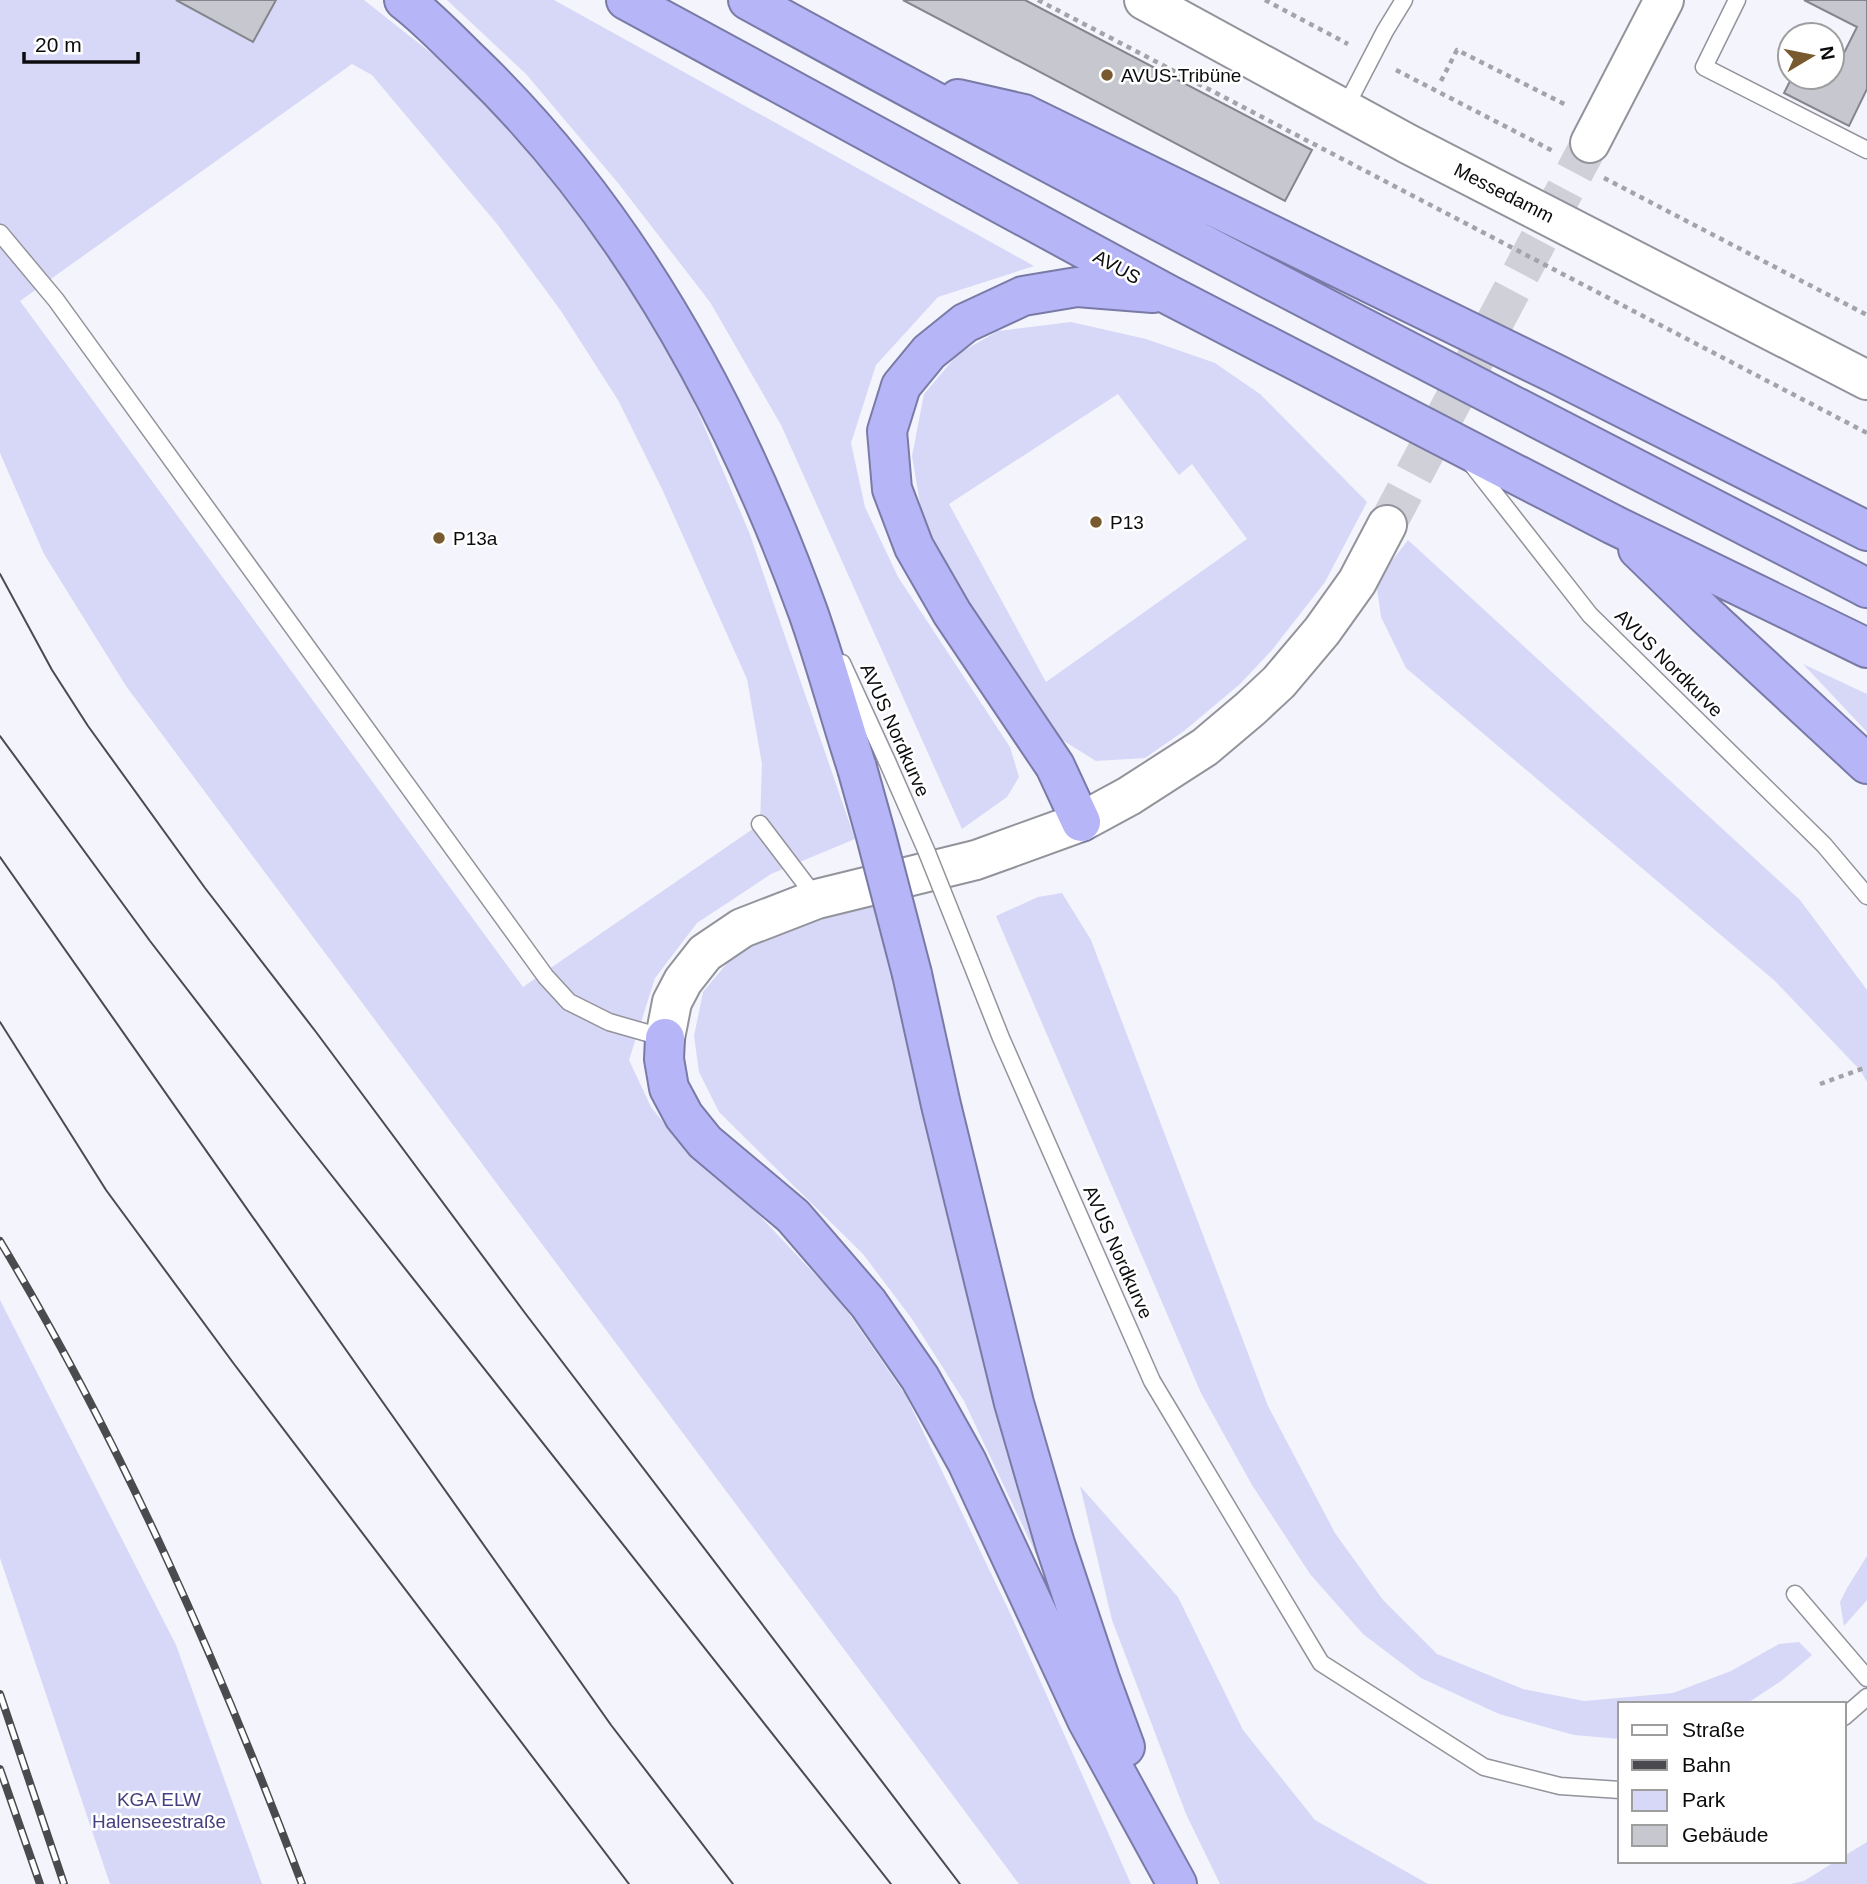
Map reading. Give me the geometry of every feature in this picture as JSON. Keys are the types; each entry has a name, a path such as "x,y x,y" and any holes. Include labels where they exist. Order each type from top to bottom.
{"highway":[{"path":"404,0 506,96 552,148 636,264 711,389 778,536 872,765 876,836 912,974 1014,1403 1055,1544 1100,1679 1175,1879"},
{"name":"AVUS","path":"626,0 1167,294 1614,525 1867,648"},
{"path":"748,0 908,88 1541,421 1867,588"},
{"path":"908,88 1024,114 1544,368 1867,531"},
{"path":"1081,822 1055,765 951,613 914,547 892,489 887,430 901,386 929,352 965,323 1023,296 1077,287 1167,294"},
{"path":"1614,525 1706,615 1867,764"},
{"path":"665,1038 664,1059 669,1088 684,1116 705,1142 793,1216 868,1304 920,1378 967,1462 1087,1720 1175,1879"}],"main road":[{"name":"Messedamm","path":"1144,0 1344,110 1867,380"},
{"path":"1590,143 1664,0"},
{"path":"665,1038 672,1002 683,981 705,953 742,928 834,895 976,860 1081,822 1129,796 1205,747 1279,682 1322,631 1357,582 1387,525"}],"lane":[{"path":"1344,110 1404,0"},
{"path":"1737,0 1704,67 1867,150"},
{"path":"0,233 56,300 546,977 569,1002 610,1022 665,1038"},
{"name":"AVUS Nordkurve","path":"1457,445 1590,615 1824,845 1867,897"},
{"name":"AVUS Nordkurve","path":"872,765 926,850 1001,1038 1152,1381 1321,1663 1484,1767 1560,1786 1618,1790"},
{"path":"760,824 834,895"},
{"path":"1795,1594 1867,1678"},
{"path":"1846,1715 1867,1698"}],"path":[{"path":"1038,0 1867,433"},
{"path":"1441,81 1457,50 1563,103"},
{"path":"1820,1084 1867,1067"}],"green space":[{"path":"0,0 364,0 454,71 541,166 615,262 684,379 749,532 855,839 771,874 697,923 655,978 629,1060 651,1107 683,1147 740,1195 840,1301 906,1396 1010,1613 1131,1884 1019,1884 126,686 44,554 0,453","holes":["352,64 372,75 497,224 561,311 618,400 662,489 747,679 762,764 760,824 523,987 20,301"]},
{"path":"447,0 554,0 1034,266 938,297 876,365 851,443 865,507 898,577 1010,747 1019,777 1007,797 962,829 781,425 710,302 618,183 526,74"},
{"path":"1071,322 1146,339 1215,363 1260,394 1367,502 1325,582 1272,650 1240,684 1184,731 1145,758 1096,761 1051,733 925,533 912,456 924,394 958,354 998,331","holes":["1118,394 1179,475 1192,464 1247,539 1046,682 949,504"]},
{"path":"1408,540 1800,900 1867,990 1867,1082 1860,1070 1775,981 1406,668 1381,617 1376,581"},
{"path":"1803,664 1867,694 1867,732"},
{"path":"1062,893 1091,940 1268,1406 1335,1533 1383,1600 1437,1654 1523,1689 1584,1701 1673,1693 1731,1671 1779,1644 1799,1642 1812,1655 1781,1681 1749,1702 1618,1702 1618,1739 1574,1735 1499,1714 1421,1678 1363,1634 1310,1574 1252,1485 1201,1393 996,916 1038,897"},
{"path":"874,904 1037,1556 964,1401 912,1319 863,1254 719,1112 699,1072 694,1036 703,992 734,955 785,930"},
{"name":"KGA ELW Halenseestraße","path":"0,1300 176,1645 262,1884 110,1884 0,1558"},
{"path":"1080,1486 1178,1597 1243,1730 1315,1820 1428,1884 1220,1884 1186,1814 1112,1620"},
{"path":"1867,1556 1867,1600 1844,1626 1840,1602"},
{"path":"1867,1842 1867,1884 1790,1884 1804,1881 1833,1863 1846,1863 1846,1855"}],"building":[{"path":"176,0 276,0 253,42"},
{"name":"AVUS-Tribüne","path":"903,0 1025,0 1312,150 1285,201"},
{"path":"1804,0 1867,0 1867,89 1849,126 1784,93 1846,91 1846,49 1857,27"}],"tunnel":[{"path":"1387,525 1590,143"}],"tram line":[{"path":"0,574 52,670 88,726 205,888 960,1884"},
{"path":"0,736 150,941 295,1129 891,1884"},
{"path":"0,857 611,1725 733,1884"},
{"path":"0,1022 106,1190 234,1364 629,1884"}],"railway":[{"path":"0,1241 87,1396 165,1555 237,1718 302,1884"},
{"path":"0,1694 64,1884"},
{"path":"0,1769 40,1884"}],"place":[{"name":"AVUS-Tribüne","path":"1107,75"},
{"name":"P13","path":"1096,522"},
{"name":"P13a","path":"439,538"}]}
